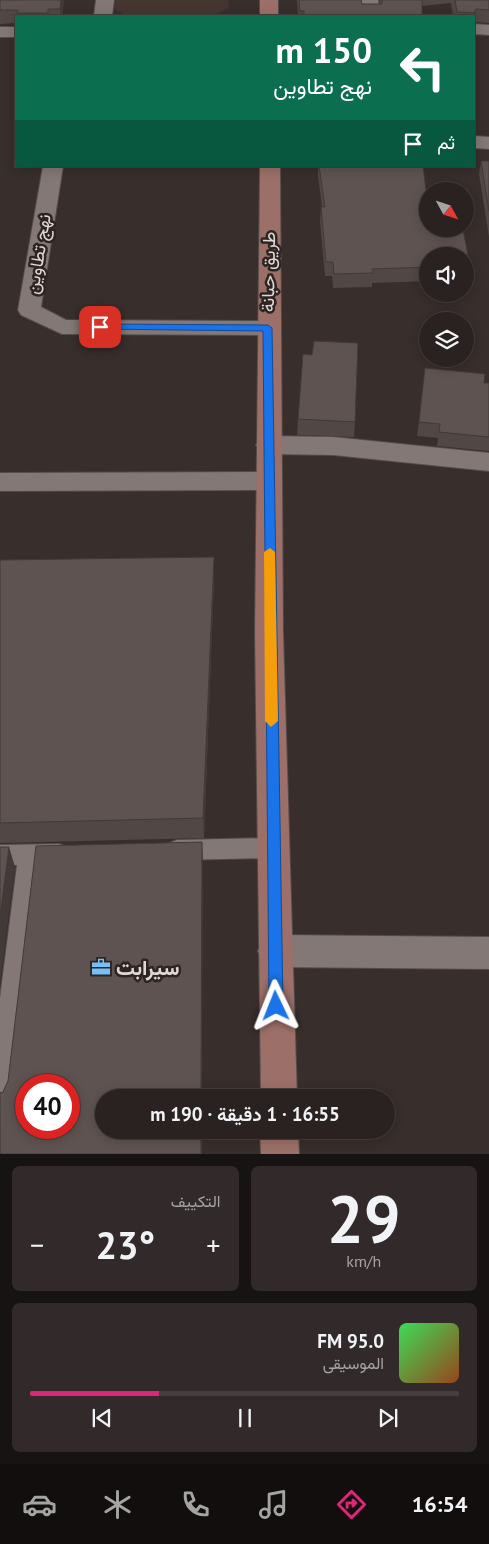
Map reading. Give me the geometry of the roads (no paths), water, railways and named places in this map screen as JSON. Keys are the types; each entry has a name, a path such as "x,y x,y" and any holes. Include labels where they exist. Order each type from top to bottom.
{"street":[{"path":"103,15 105,0"},
{"path":"269,0 269,15"},
{"path":"368,0 371,15"},
{"path":"475,30 489,30"},
{"path":"0,32 15,32"},
{"path":"475,142 489,143"},
{"name":"نهج تطاوين","path":"53,167 29,310 62,327 268,328"},
{"name":"طريق حبانة","path":"270,167 269,481 278,1089"},
{"path":"269,445 333,446 489,462"},
{"path":"0,482 269,481"},
{"path":"275,951 489,953"},
{"path":"279,1139 280,1154"}],"lane":[{"path":"155,850 273,848"},
{"path":"0,856 77,853"},
{"path":"0,1097 29,855"}],"place":[{"name":"سيرابت","path":"101,967"}]}
